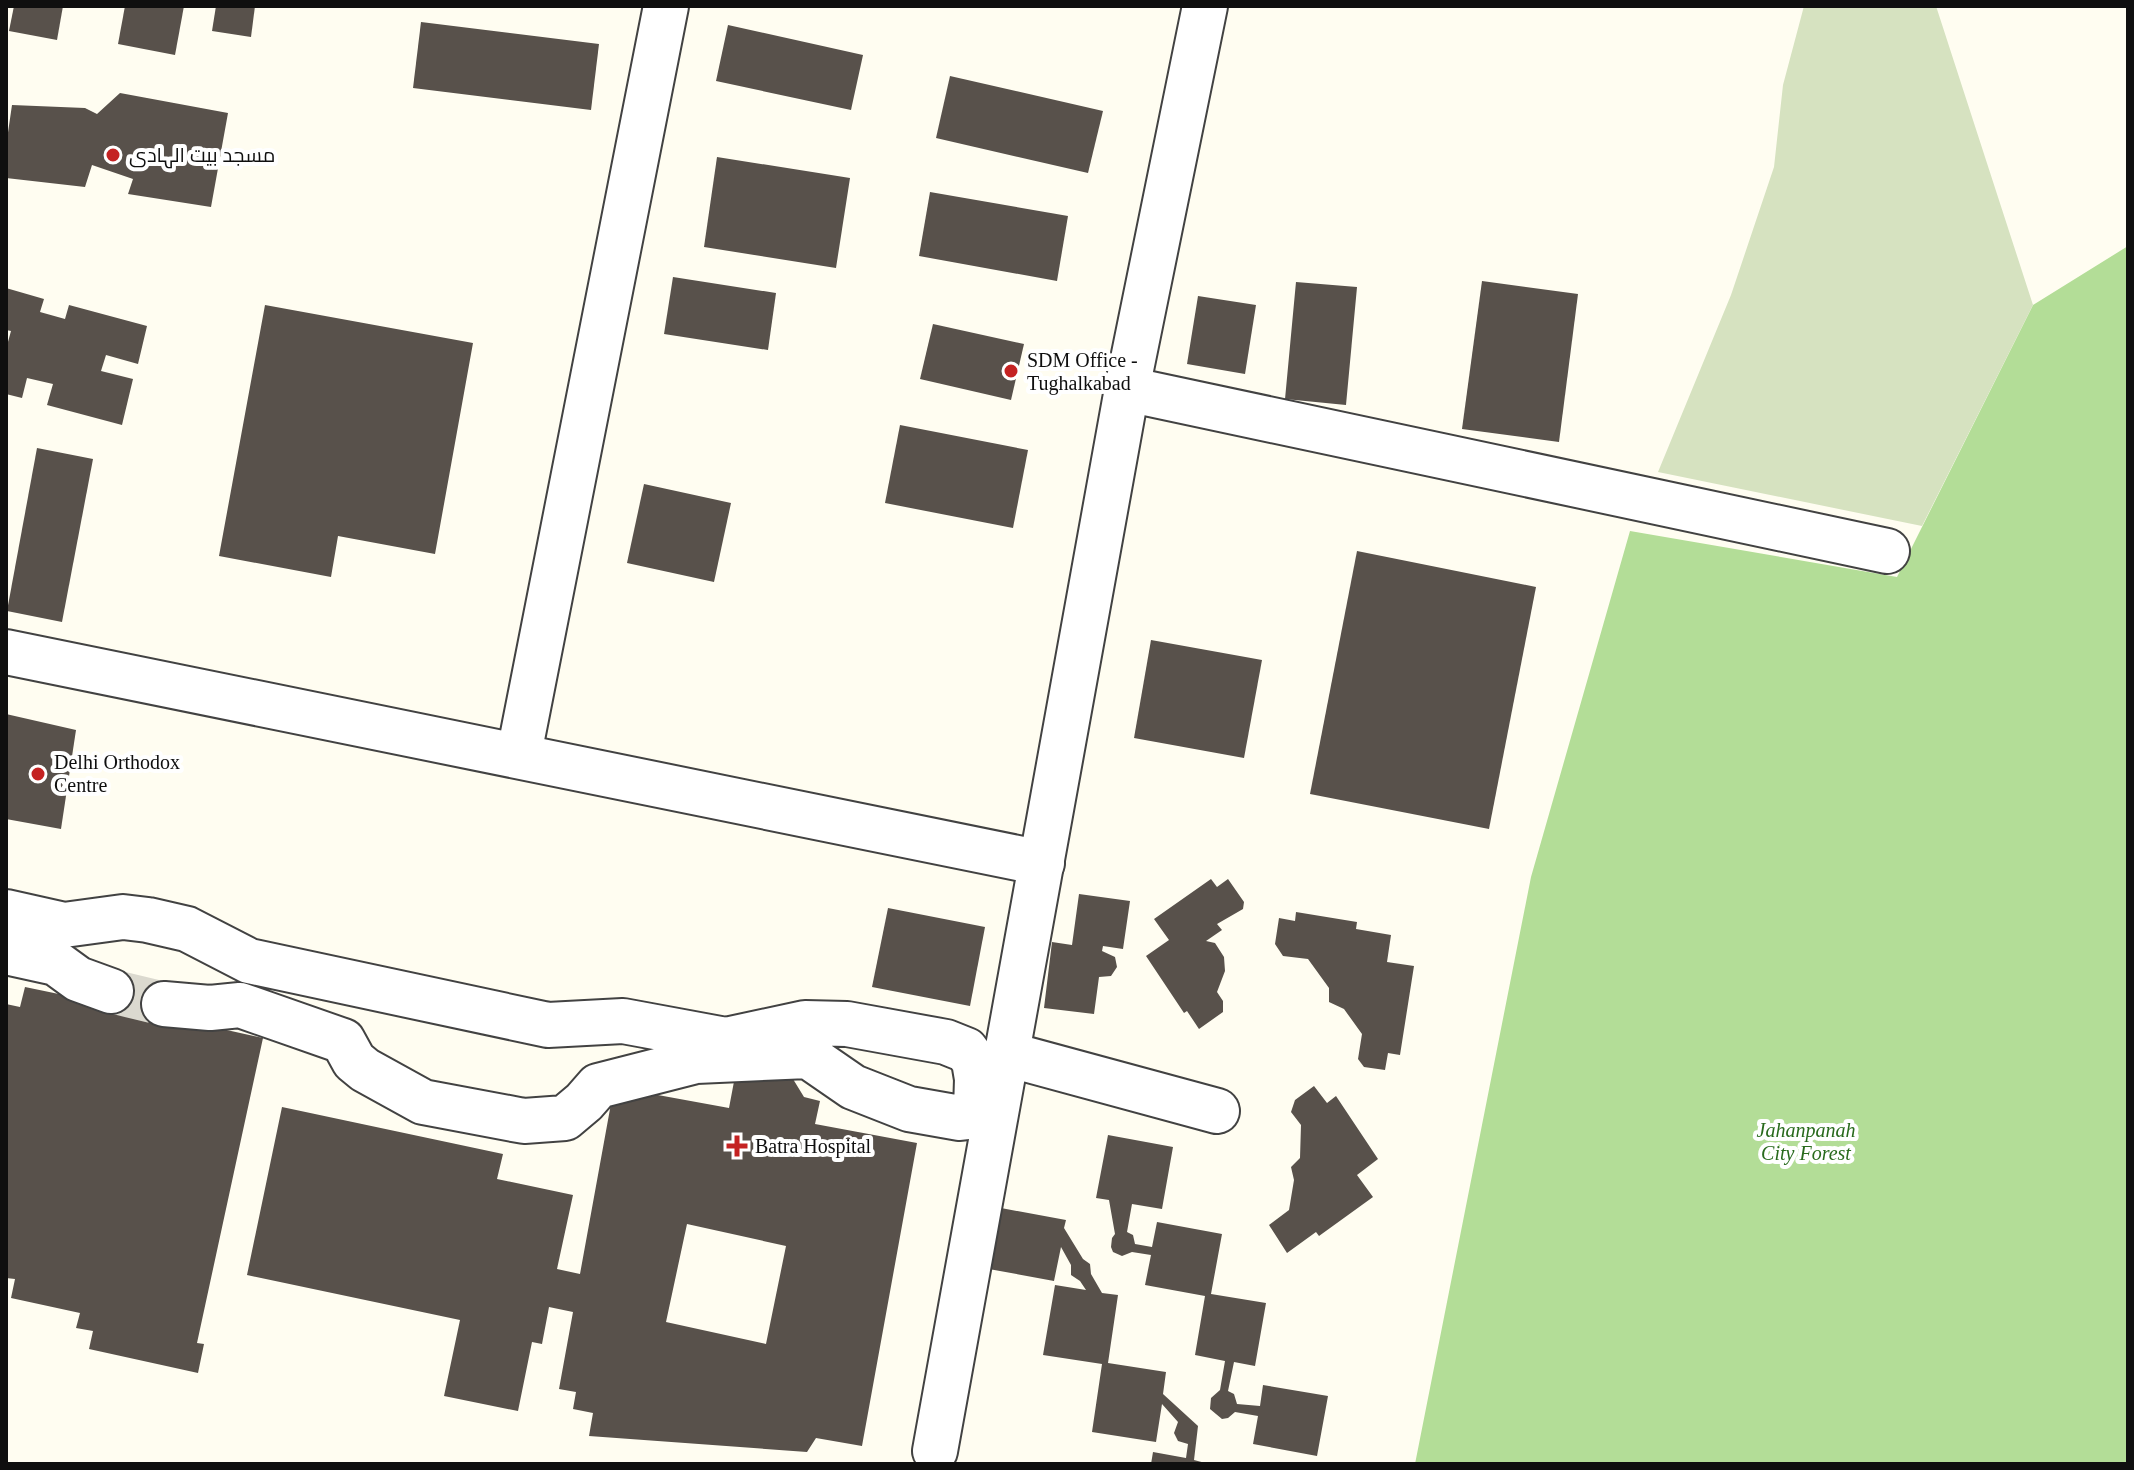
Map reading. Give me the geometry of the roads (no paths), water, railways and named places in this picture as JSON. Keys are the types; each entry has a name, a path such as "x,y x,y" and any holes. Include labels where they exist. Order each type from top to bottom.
{"street":[{"path":"519,754 666,6"},
{"path":"935,1451 1127,389 1205,6"},
{"path":"1127,389 1887,551"},
{"path":"6,652 519,754 1042,863"},
{"path":"6,912 60,944 78,979 111,991"},
{"path":"6,952 60,944 123,917 187,929 249,961 548,1025 623,1021 726,1040 805,1023 847,1024 946,1042 966,1050 974,1061 976,1110 969,1117 960,1118 909,1109 853,1087 808,1056 696,1061 598,1086 565,1118 524,1121 423,1102 365,1070 354,1061 343,1041 240,1005 210,1008 164,1004"},
{"path":"240,1005 249,961"},
{"path":"343,1041 362,985"},
{"path":"598,1086 600,1022"},
{"path":"1007,1054 1217,1111"}],"tunnel":[{"path":"111,991 164,1004"}],"place":[{"name":"مسجد بیت الہادی","path":"113,155"},
{"name":"SDM Office - Tughalkabad","path":"1011,371"},
{"name":"Delhi Orthodox Centre","path":"38,774"},
{"name":"Batra Hospital","path":"737,1146"}],"park label":[{"name":"Jahanpanah City Forest","path":"1806,1142"}]}
